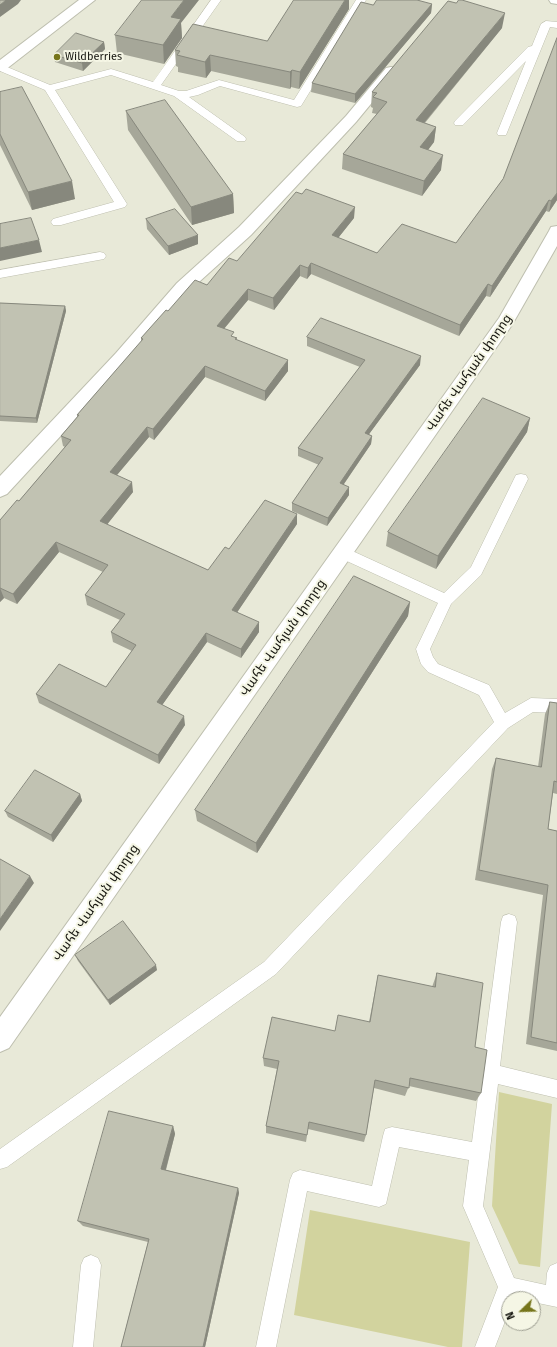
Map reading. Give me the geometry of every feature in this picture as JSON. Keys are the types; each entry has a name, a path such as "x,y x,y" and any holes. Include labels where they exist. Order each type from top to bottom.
{"street":[{"path":"0,67 88,0"},
{"path":"2,485 122,358 183,287 245,231 346,124 400,60"},
{"name":"Վահե Վահյան փողոց","path":"0,1039 506,322 557,230"}],"lane":[{"path":"155,87 216,0"},
{"path":"178,94 194,93 219,83 297,104 361,0"},
{"path":"502,133 546,24 557,25"},
{"path":"459,123 537,44"},
{"path":"0,67 49,88 121,204 57,222"},
{"path":"49,88 111,72 178,94 241,139"},
{"path":"0,274 100,256"},
{"path":"503,723 484,690 432,668 426,660 423,649 446,600 476,571 520,479"},
{"path":"343,553 446,600"},
{"path":"0,1160 270,968 503,723 531,705 557,706"},
{"path":"485,1347 508,1287 473,1206 508,922"},
{"path":"490,1073 557,1089"},
{"path":"266,1347 300,1180 379,1197 392,1136 480,1153"},
{"path":"83,1347 91,1265"},
{"path":"508,1287 556,1297 557,1273"}],"green space":[{"path":"499,1092 552,1104 540,1267 519,1264 492,1206"},
{"path":"310,1210 470,1242 462,1347 448,1347 294,1315"}],"building":[{"path":"0,0 6,0 0,5"},
{"path":"142,0 184,0 171,17 181,19 163,45 115,35"},
{"path":"294,0 345,0 300,72 292,70 290,72 210,55 205,62 177,55 180,51 175,50 193,24 267,41"},
{"path":"377,0 417,0 432,4 355,94 312,83 361,2 373,5"},
{"path":"459,0 505,13 416,120 436,127 420,147 443,155 424,181 343,154 387,102 373,97 377,93 372,92 448,1 456,3"},
{"path":"76,33 104,42 82,63 54,55"},
{"path":"557,38 557,193 551,201 549,200 492,286 488,284 460,325 311,263 308,268 300,265 273,298 248,289 217,326 234,332 231,336 237,338 235,339 288,360 265,391 205,366 153,429 147,427 110,472 132,482 100,521 208,570 225,547 229,549 265,500 297,514 232,610 259,622 241,649 206,633 157,702 184,716 158,755 36,694 59,664 106,687 136,645 111,632 125,614 85,595 108,565 56,542 13,594 0,588 0,520 17,500 19,501 71,440 61,436 79,415 77,415 143,339 141,338 166,310 168,311 195,280 207,285 229,258 237,261 296,192 302,194 306,189 355,207 332,235 377,253 402,224 456,243 503,179"},
{"path":"22,87 72,181 28,192 0,134 0,92"},
{"path":"165,100 233,194 191,207 126,111"},
{"path":"175,209 198,235 168,246 146,219"},
{"path":"31,218 39,240 0,248 0,224"},
{"path":"0,303 65,306 36,418 0,416"},
{"path":"321,318 421,356 365,433 372,436 340,483 349,487 328,518 292,503 323,458 298,448 365,360 307,337"},
{"path":"483,398 530,418 438,556 388,532"},
{"path":"354,576 410,602 256,843 195,810"},
{"path":"550,702 557,703 557,782 554,781 548,829 557,831 557,1043 531,1037 548,885 479,870 496,758 541,767"},
{"path":"35,770 80,794 51,835 5,811"},
{"path":"0,859 30,876 0,919"},
{"path":"123,921 156,965 108,1000 75,955"},
{"path":"437,973 483,983 475,1047 487,1050 481,1093 410,1078 409,1088 375,1080 366,1135 309,1122 307,1135 266,1126 279,1061 263,1058 272,1017 335,1031 338,1015 370,1022 378,975 435,987"},
{"path":"109,1111 173,1126 161,1169 238,1188 203,1347 121,1347 149,1239 78,1221"}],"place":[{"name":"Wildberries","path":"57,57"}]}
